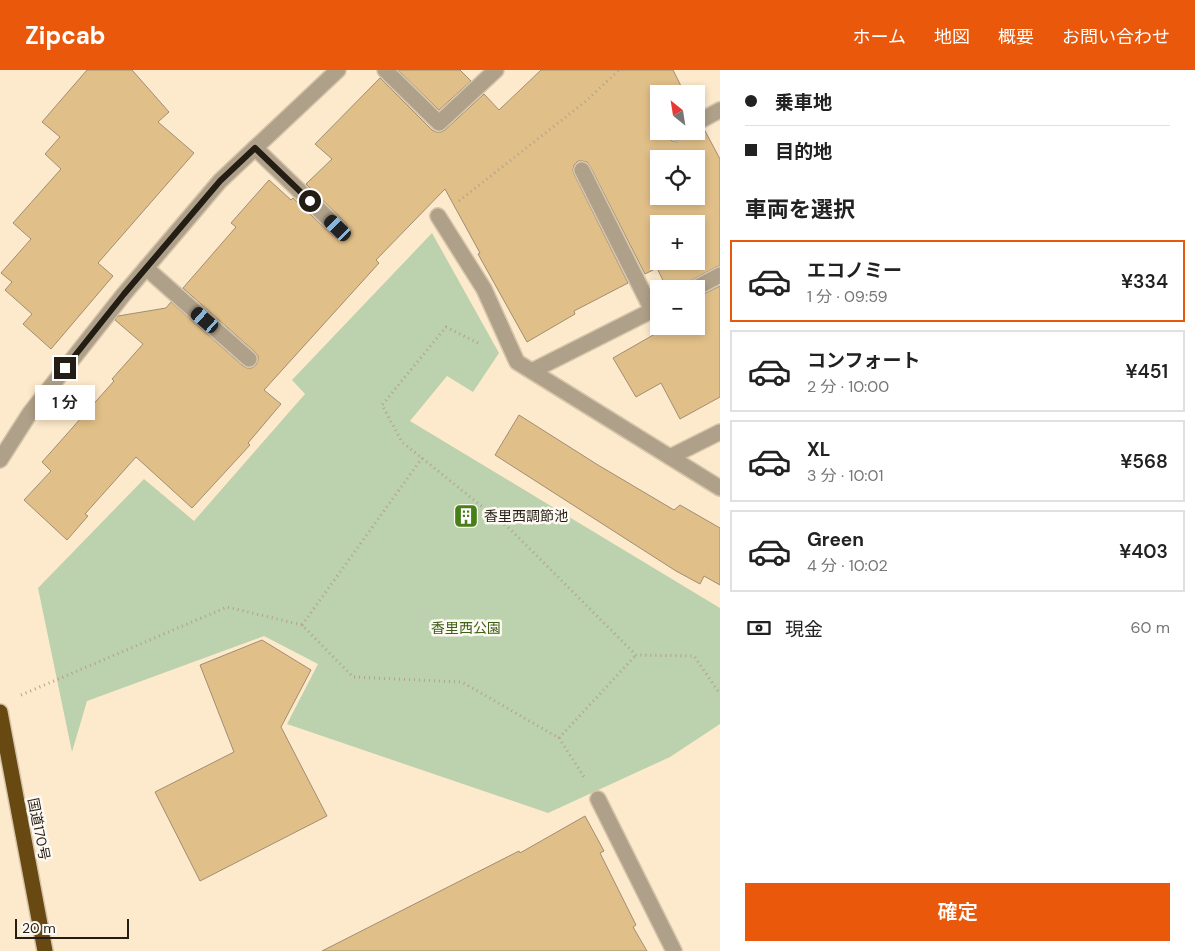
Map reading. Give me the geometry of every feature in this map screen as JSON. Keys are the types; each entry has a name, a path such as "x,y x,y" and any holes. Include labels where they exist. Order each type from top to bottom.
{"highway":[{"name":"国道170号","path":"0,712 46,951"}],"street":[{"path":"0,460 30,413 124,294 220,181 338,70"},
{"path":"385,70 439,123 496,70"},
{"path":"705,118 720,110"},
{"path":"255,148 338,228"},
{"path":"582,170 650,299"},
{"path":"438,216 484,290 517,362 720,488"},
{"path":"146,268 249,359"},
{"path":"705,284 720,276"},
{"path":"532,371 650,312"},
{"path":"670,457 720,432"},
{"path":"598,799 674,951"}],"path":[{"path":"438,216 586,101 619,70"},
{"path":"517,362 446,327 382,405 402,442 510,529 636,655 694,656 720,694"},
{"path":"302,625 422,458"},
{"path":"18,697 227,607 302,625 353,677 462,682 558,738 598,799"},
{"path":"558,738 636,655"}],"green space":[{"name":"香里西公園","path":"432,233 499,353 473,392 447,376 410,421 720,608 720,724 670,757 548,813 287,724 318,664 264,636 87,701 72,752 38,588 144,479 194,521 305,394 292,380"}],"building":[{"path":"87,70 132,70 169,112 158,122 194,153 98,263 113,276 51,349 23,324 32,314 5,290 12,282 1,273 31,239 13,223 61,169 45,154 60,137 42,122"},
{"path":"398,70 460,70 471,81 439,110"},
{"path":"541,70 673,70 680,85 650,85 650,140 671,140 677,142 682,140 705,140 705,131 720,159 720,266 692,280 663,280 658,270 705,270 705,215 650,215 650,270 653,270 645,274 590,166 587,162 578,161 574,165 574,174 628,283 574,311 575,314 527,342 478,254 480,253 445,189 376,260 379,263 264,390 281,404 248,443 250,445 192,508 136,457 85,514 88,516 67,540 24,500 51,471 42,462 114,381 112,379 143,344 115,320 118,316 166,308 171,302 243,366 252,368 256,365 258,356 255,352 183,288 236,227 231,223 269,180 291,200 293,198 332,235 340,237 345,234 347,226 345,222 306,184 332,159 315,144 380,78 436,132 445,130 484,94 499,110"},
{"path":"720,286 720,397 680,419 661,383 636,397 613,358 653,335 705,335 705,294"},
{"path":"519,415 674,510 680,505 720,528 720,585 704,576 700,584 676,571 495,455"},
{"path":"262,640 311,670 281,727 327,816 200,881 155,792 234,752 200,665"},
{"path":"585,816 604,851 600,853 636,925 633,927 647,951 322,951 519,851 520,853"}],"place":[{"name":"香里西調節池","path":"466,516"}],"route":[{"path":"65,368 124,294 220,181 255,148 310,201"}]}
